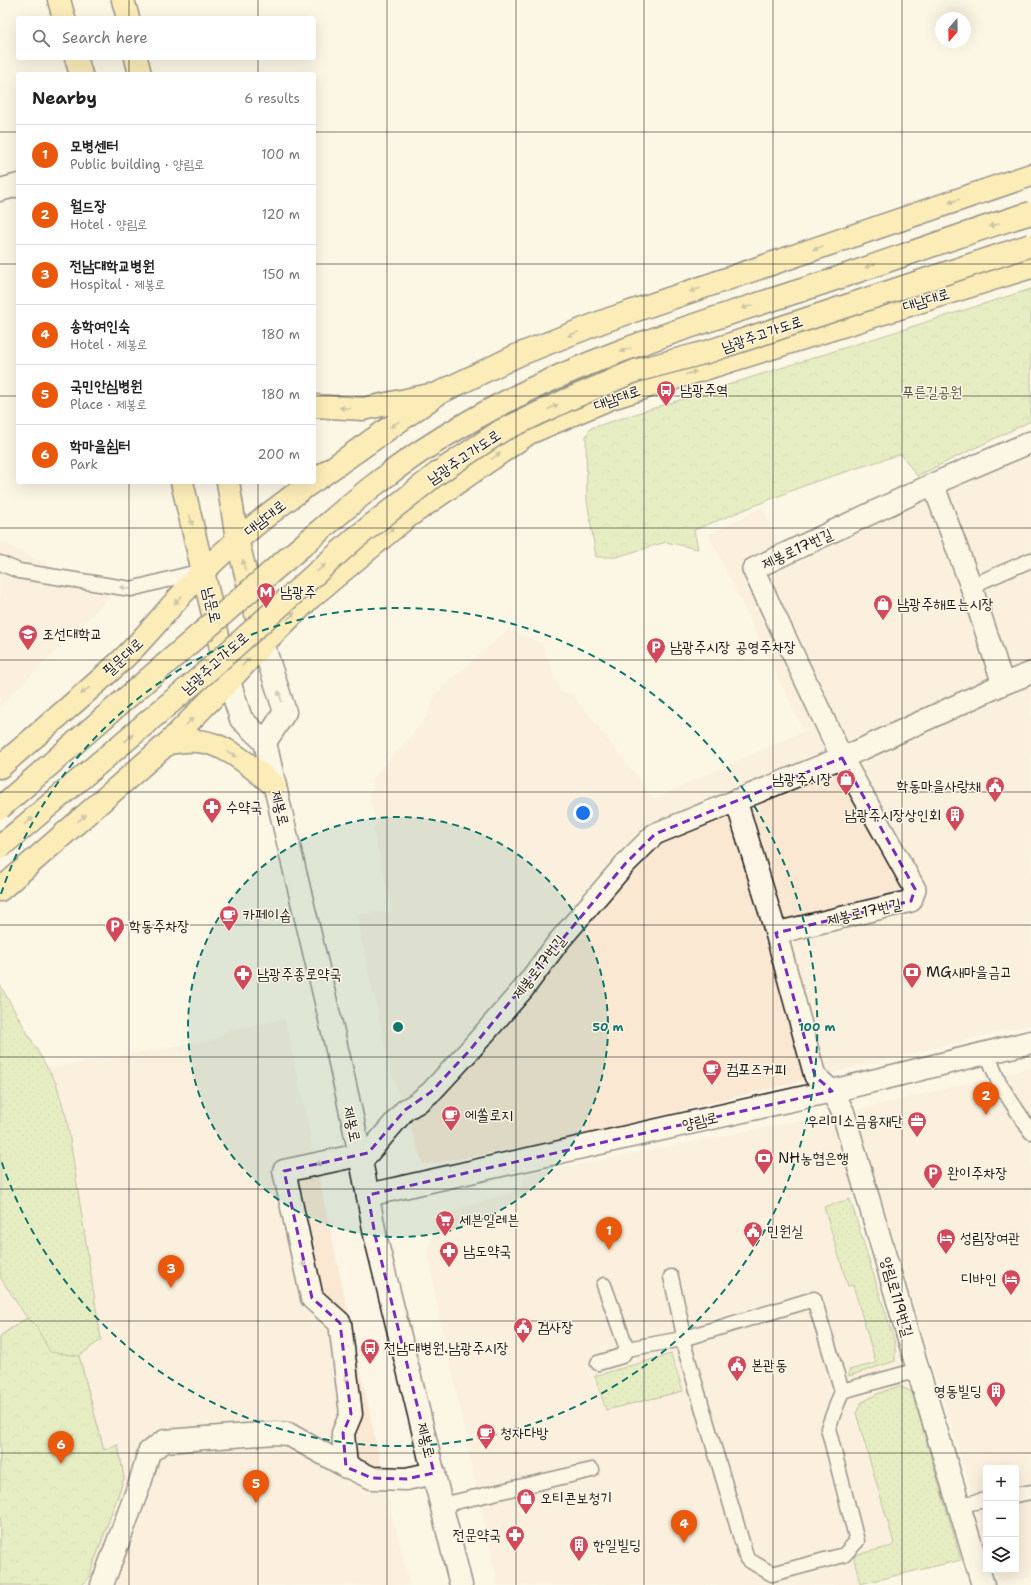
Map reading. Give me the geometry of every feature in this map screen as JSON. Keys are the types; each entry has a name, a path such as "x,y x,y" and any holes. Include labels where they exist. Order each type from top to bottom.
{"main road":[{"path":"59,0 63,16"},
{"path":"123,0 127,16"},
{"path":"77,60 80,72"},
{"path":"136,60 140,72"},
{"name":"대남대로","path":"316,479 439,393 518,356 604,321 1031,175"},
{"name":"남광주고가도로","path":"0,808 276,568 375,485 425,449 471,420 537,386 591,363 686,328 1031,213"},
{"name":"남광주고가도로","path":"0,847 203,675 353,540 438,472 501,431 568,400 635,372 708,352 1031,245"},
{"name":"대남대로","path":"264,644 310,598 406,518 529,433 611,398 1031,266"},
{"name":"대남대로","path":"316,406 363,409 439,393"},
{"name":"남문로","path":"182,484 229,681"},
{"path":"0,890 168,743 264,644 237,540 228,484"},
{"name":"대남대로","path":"237,540 276,507 309,484"},
{"name":"필문대로","path":"0,767 122,659 155,626 204,571 237,540"},
{"path":"168,743 197,741 216,745 244,761 275,786"}],"street":[{"path":"0,190 16,186"},
{"name":"제봉로17번길","path":"776,933 911,901 915,889 842,758 753,569 933,484 1031,442"},
{"path":"933,484 972,586 1003,684"},
{"path":"229,681 241,719 265,742 285,712 264,644"},
{"name":"제봉로17번길","path":"360,1158 405,1110 431,1092 469,1051 524,988 559,941 625,864 656,834 736,800 842,758 1003,684 1031,673"},
{"name":"제봉로","path":"265,742 360,1158 375,1235 461,1585"},
{"path":"736,800 776,933 816,1076 832,1091"},
{"name":"양림로","path":"368,1195 832,1091 1031,1042"},
{"name":"양림로119번길","path":"832,1091 843,1112 918,1370 983,1585"},
{"path":"346,1467 343,1433 351,1414 340,1323 312,1298 284,1171 360,1158"},
{"path":"102,1585 140,1483 149,1452 165,1441 275,1433 288,1434 346,1467 372,1478 406,1479 434,1473"}],"lane":[{"path":"972,586 1031,560"},
{"path":"0,563 19,571 131,589 204,571"},
{"path":"987,1053 999,1083 1031,1132"},
{"path":"598,1363 622,1356 627,1349 682,1339 814,1299 842,1391 828,1428 857,1541 844,1555 772,1574 747,1559 682,1339 683,1331 671,1277"},
{"path":"604,1285 627,1349"},
{"path":"842,1391 918,1370"},
{"path":"442,1505 592,1470"},
{"path":"1019,1494 1031,1492"},
{"path":"959,1505 983,1501"}],"highlighted area":[{"path":"842,758 915,889 911,901 776,933 815,1076 832,1091 368,1195 375,1235 434,1473 406,1479 372,1478 346,1467 343,1433 351,1414 340,1323 312,1298 284,1171 368,1153 405,1110 431,1092 469,1051 625,864 655,834"}],"shaded area":[{"name":"남광주시장","path":"1031,430 1031,1024 553,1142 423,1165 391,1073 356,914 392,912 373,829 378,823 370,800 370,793 375,789 372,780 427,717 437,692 508,630 541,643 561,693 572,694 654,799 804,731 709,535 762,507 780,549 915,482"},
{"name":"조선대학교","path":"0,541 111,596 0,706"},
{"path":"285,1019 390,1508 410,1585 0,1585 0,1030 43,1067 56,1067 218,1039 225,1031"},
{"path":"1031,1068 1031,1577 999,1581 997,1573 1019,1573 1019,1465 983,1465 983,1528 877,1187 850,1196 850,1199 912,1392 961,1560 856,1585 498,1585 454,1377 440,1320 428,1249 441,1214 522,1189 524,1175 865,1108"}],"green space":[{"name":"푸른길공원","path":"1031,289 1031,421 917,476 901,454 811,483 694,530 698,549 666,542 616,557 596,557 587,500 586,436 591,428"},
{"path":"0,985 56,1083 67,1120 101,1340 79,1356 104,1450 118,1445 124,1478 88,1579 82,1585 0,1585 0,1336 27,1318 0,1277"},
{"path":"850,1199 895,1343 895,1361 849,1376 849,1370 876,1363 853,1285 848,1286 824,1207"},
{"path":"27,1318 35,1324 50,1352 79,1356 104,1450 118,1445 124,1478 88,1579 82,1585 0,1585 0,1336"},
{"path":"671,1354 683,1391 606,1410 595,1376"},
{"path":"899,1386 912,1392 961,1560 860,1584 854,1558 855,1555 892,1546 894,1543 856,1413 861,1403 877,1394"}],"place":[{"name":"남광주역","path":"666,407"},
{"name":"남광주","path":"266,609"},
{"name":"남광주해뜨는시장","path":"883,621"},
{"name":"조선대학교","path":"28,651"},
{"name":"남광주시장 공영주차장","path":"656,664"},
{"name":"남광주시장","path":"846,796"},
{"name":"학동마을사랑채","path":"995,803"},
{"name":"수약국","path":"212,824"},
{"name":"남광주시장상인회","path":"955,832"},
{"name":"카페이솝","path":"229,932"},
{"name":"학동주차장","path":"115,943"},
{"name":"MG새마을금고","path":"912,989"},
{"name":"남광주종로약국","path":"243,991"},
{"name":"컴포즈커피","path":"712,1086"},
{"name":"월드장","path":"986,1115"},
{"name":"에쏠로지","path":"451,1132"},
{"name":"우리미소금융재단","path":"917,1138"},
{"name":"NH농협은행","path":"764,1175"},
{"name":"완이주차장","path":"933,1190"},
{"name":"세븐일레븐","path":"445,1237"},
{"name":"민원실","path":"753,1248"},
{"name":"모병센터","path":"609,1250"},
{"name":"성림장여관","path":"946,1255"},
{"name":"남도약국","path":"449,1268"},
{"name":"전남대학교병원","path":"171,1288"},
{"name":"디바인","path":"1011,1296"},
{"name":"검사장","path":"523,1344"},
{"name":"전남대병원.남광주시장","path":"370,1365"},
{"name":"본관동","path":"737,1382"},
{"name":"영동빌딩","path":"996,1408"},
{"name":"청자다방","path":"486,1450"},
{"name":"학마을쉼터","path":"61,1464"},
{"name":"국민안심병원","path":"256,1503"},
{"name":"오티콘보청기","path":"526,1515"},
{"name":"송학여인숙","path":"684,1543"},
{"name":"전문약국","path":"515,1552"},
{"name":"한일빌딩","path":"579,1562"}]}
